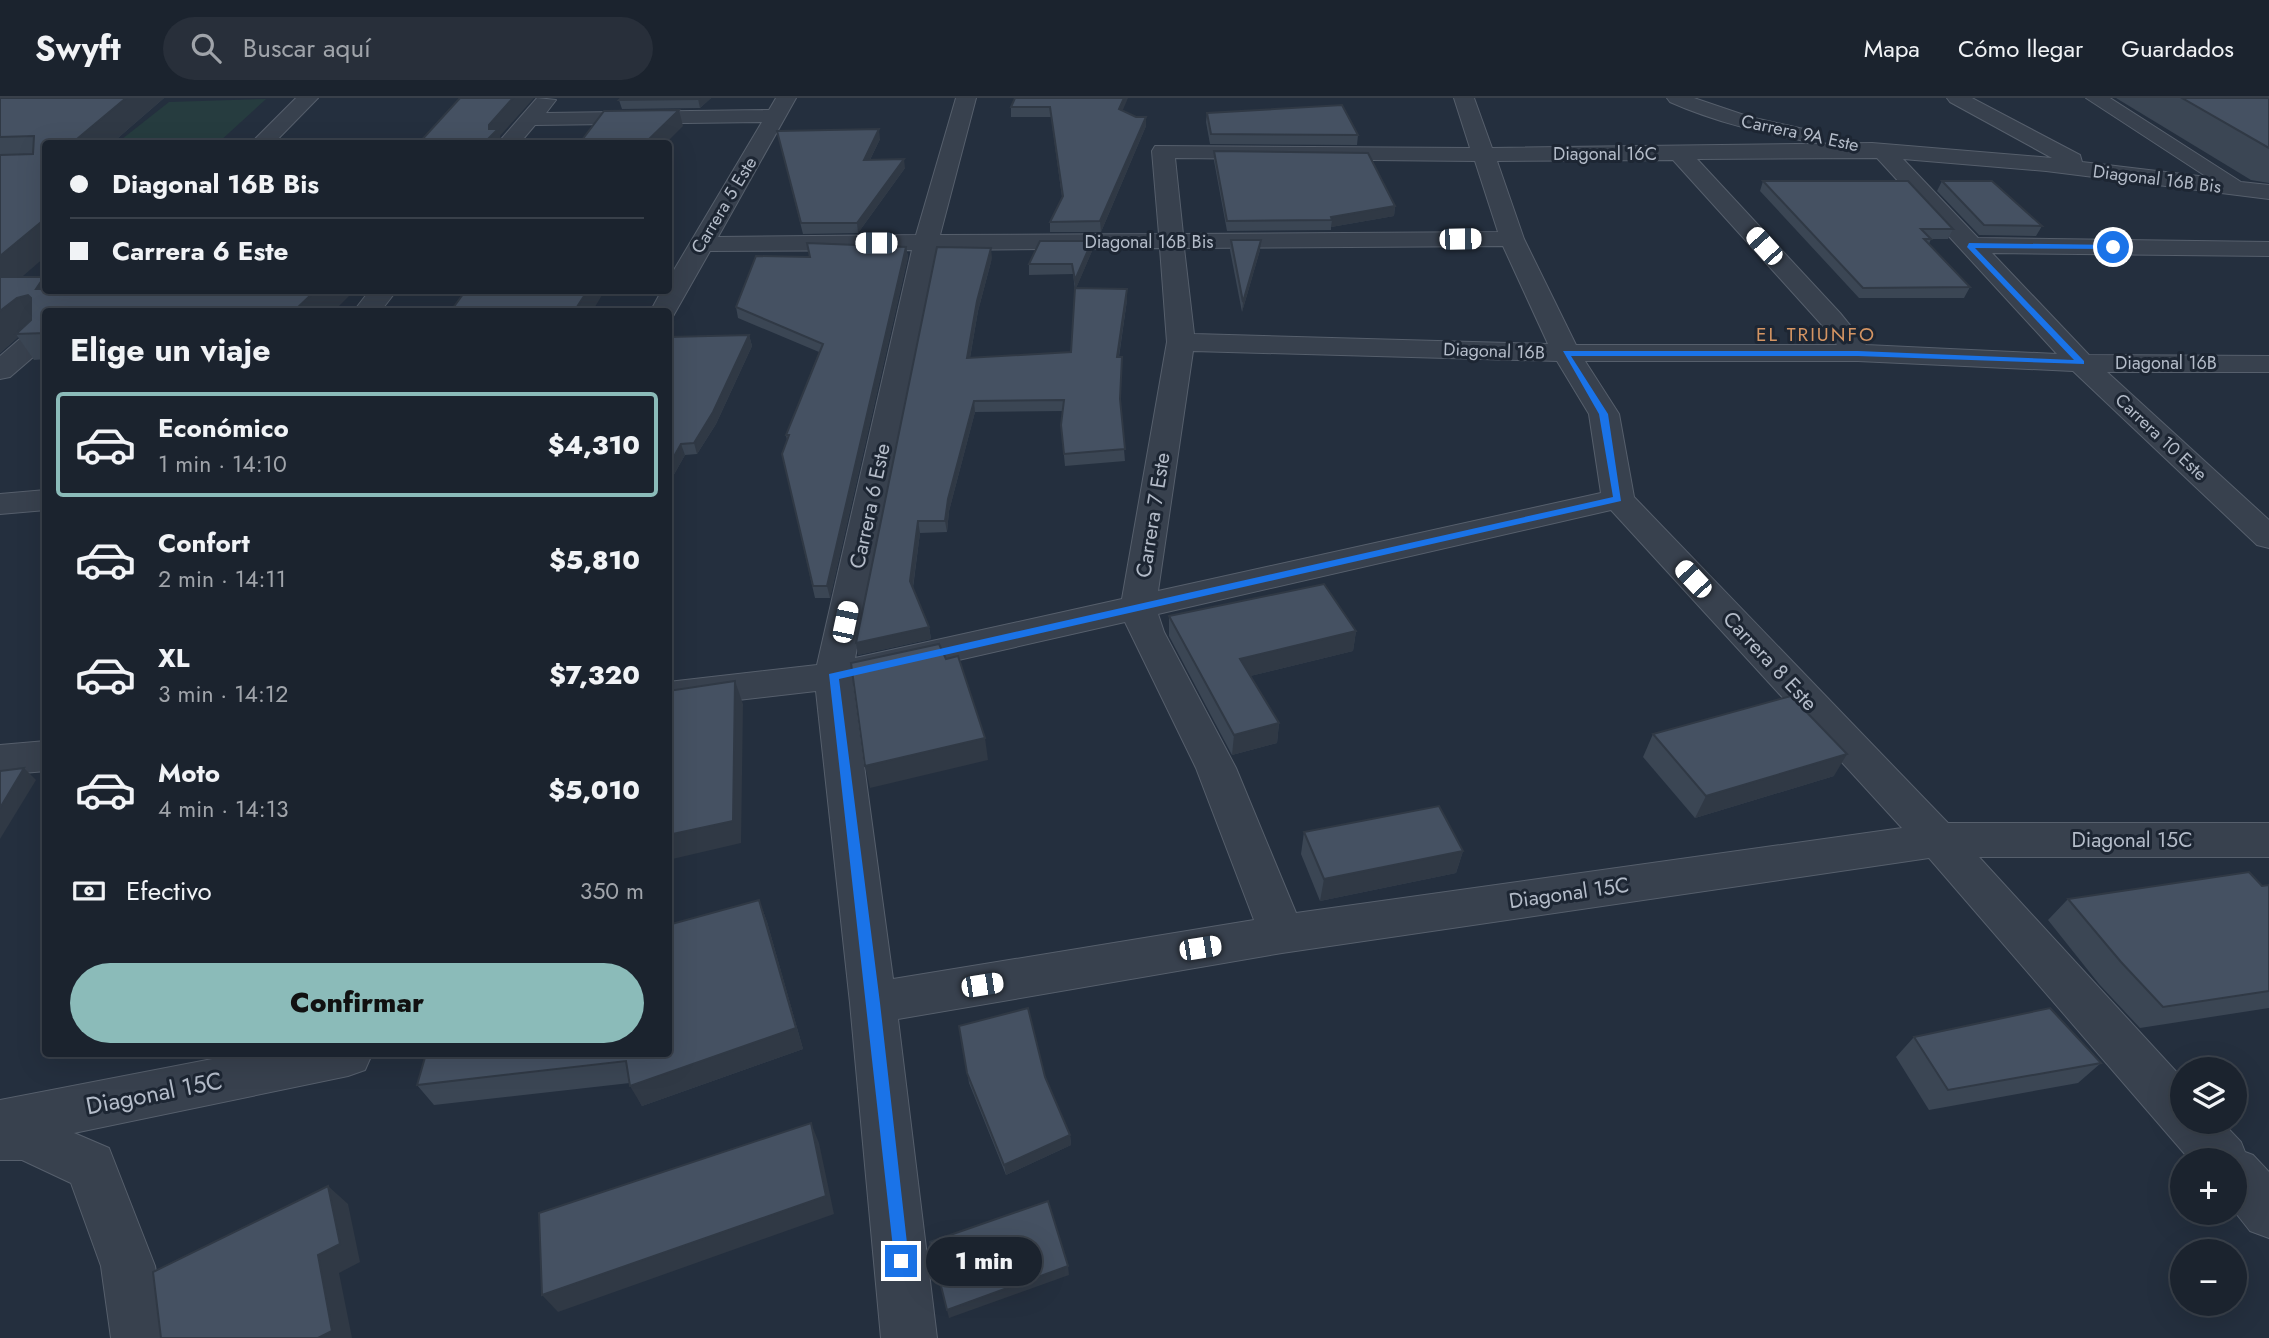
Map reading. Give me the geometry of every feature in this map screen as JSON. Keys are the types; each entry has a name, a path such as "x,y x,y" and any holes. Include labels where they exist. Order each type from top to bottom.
{"street":[{"path":"264,140 308,98"},
{"path":"510,140 547,98"},
{"name":"Carrera 6 Este","path":"909,1338 873,1003 833,676 926,243 966,98"},
{"path":"672,695 833,676 1618,499 1604,414 1566,353 1512,239 1464,98"},
{"path":"1957,98 2089,170"},
{"path":"2096,98 2269,205"},
{"path":"1686,102 1740,100"},
{"name":"Carrera 9A Este","path":"1686,102 1765,128 1883,151"},
{"path":"528,119 781,107"},
{"name":"Carrera 5 Este","path":"665,308 781,107"},
{"name":"Diagonal 16C","path":"1163,151 1484,155 1883,151 2046,164"},
{"name":"Carrera 7 Este","path":"1138,609 1181,342 1163,151"},
{"name":"Carrera 10 Este","path":"1883,151 2081,363 2269,538"},
{"path":"1680,154 1858,353"},
{"name":"Diagonal 16B Bis","path":"2046,164 2269,192"},
{"name":"Diagonal 16B Bis","path":"701,244 1512,239"},
{"path":"1969,245 2269,249"},
{"path":"369,308 381,294"},
{"path":"11,331 42,330"},
{"path":"0,371 42,334"},
{"name":"Diagonal 16B","path":"1181,342 1566,353 1858,353 2081,363 2269,364"},
{"name":"Carrera 8 Este","path":"1618,499 1938,840 2170,1101"},
{"path":"0,504 42,500"},
{"path":"1138,609 1146,632 1216,768 1282,934"},
{"path":"0,760 42,756"},
{"name":"Diagonal 15C","path":"873,1003 1282,934 1938,840 2269,840"},
{"name":"Diagonal 15C","path":"0,1124 333,1057"},
{"path":"2200,1134 2212,1148"},
{"path":"0,1136 25,1136 91,1166 128,1266 139,1338"},
{"path":"2247,1187 2269,1212"}],"green space":[{"path":"266,99 221,140 121,140 169,102"}],"building":[{"path":"0,98 126,98 76,140 42,140 42,221 0,256 0,155 33,154 34,136 0,137"},
{"path":"460,98 513,98 489,125 489,129 498,129 487,140 422,140"},
{"path":"621,98 699,98 619,100"},
{"path":"1015,98 1124,98 1119,109 1136,117 1146,117 1100,221 1050,222 1063,196 1050,107 1011,107"},
{"path":"2182,98 2269,98 2269,148"},
{"path":"1342,105 1358,135 1211,134 1207,113"},
{"path":"679,110 648,140 582,140 604,111"},
{"path":"879,129 864,160 904,159 857,223 801,223 777,131"},
{"path":"1214,151 1368,153 1395,206 1331,217 1332,220 1227,221"},
{"path":"1763,181 1908,181 1953,229 1921,229 1931,239 1924,239 1970,287 1863,288"},
{"path":"1942,181 1992,181 2042,226 1984,225"},
{"path":"1231,240 1261,240 1243,302"},
{"path":"1040,241 1092,241 1075,280 1072,264 1029,264"},
{"path":"807,243 906,247 827,586 813,586 782,454 789,435 786,435 823,344 736,307 756,256 810,257"},
{"path":"937,247 991,248 977,301 967,358 1071,352 1075,288 1127,289 1117,357 1122,357 1120,399 1125,449 1064,454 1061,425 1064,400 974,401 948,499 945,521 918,521 910,581 929,627 856,643"},
{"path":"0,277 42,277 36,289 42,289 42,294 312,294 297,308 42,308 42,333 16,334 31,320 31,298 28,295 17,298 0,311"},
{"path":"463,294 585,294 577,307 590,308 453,308"},
{"path":"749,335 713,412 694,443 681,444 672,460 672,337"},
{"path":"1324,584 1356,631 1240,659 1279,723 1234,735 1169,616"},
{"path":"939,644 946,659 958,656 985,738 865,766 851,663"},
{"path":"735,681 733,821 672,834 672,690"},
{"path":"1791,696 1847,754 1706,796 1653,734"},
{"path":"24,768 0,808 0,771"},
{"path":"1439,806 1463,851 1324,879 1304,832"},
{"path":"2249,872 2262,886 2269,885 2269,991 2163,1007 2068,899"},
{"path":"759,900 796,1028 630,1086 626,1061 417,1085 425,1057 672,1057 672,924"},
{"path":"1028,1008 1045,1077 1070,1135 1004,1165 967,1073 959,1026"},
{"path":"2050,1008 2101,1063 1948,1090 1914,1037"},
{"path":"811,1123 826,1196 542,1295 539,1213"},
{"path":"328,1186 340,1244 318,1255 332,1331 318,1338 161,1338 153,1272"},
{"path":"1048,1201 1068,1266 947,1310 930,1242"}],"district":[{"name":"EL TRIUNFO","path":"1816,334"}],"route":[{"path":"901,1261 833,676 1618,499 1604,414 1566,353 1858,353 2081,363 1969,245 2113,247"}]}
